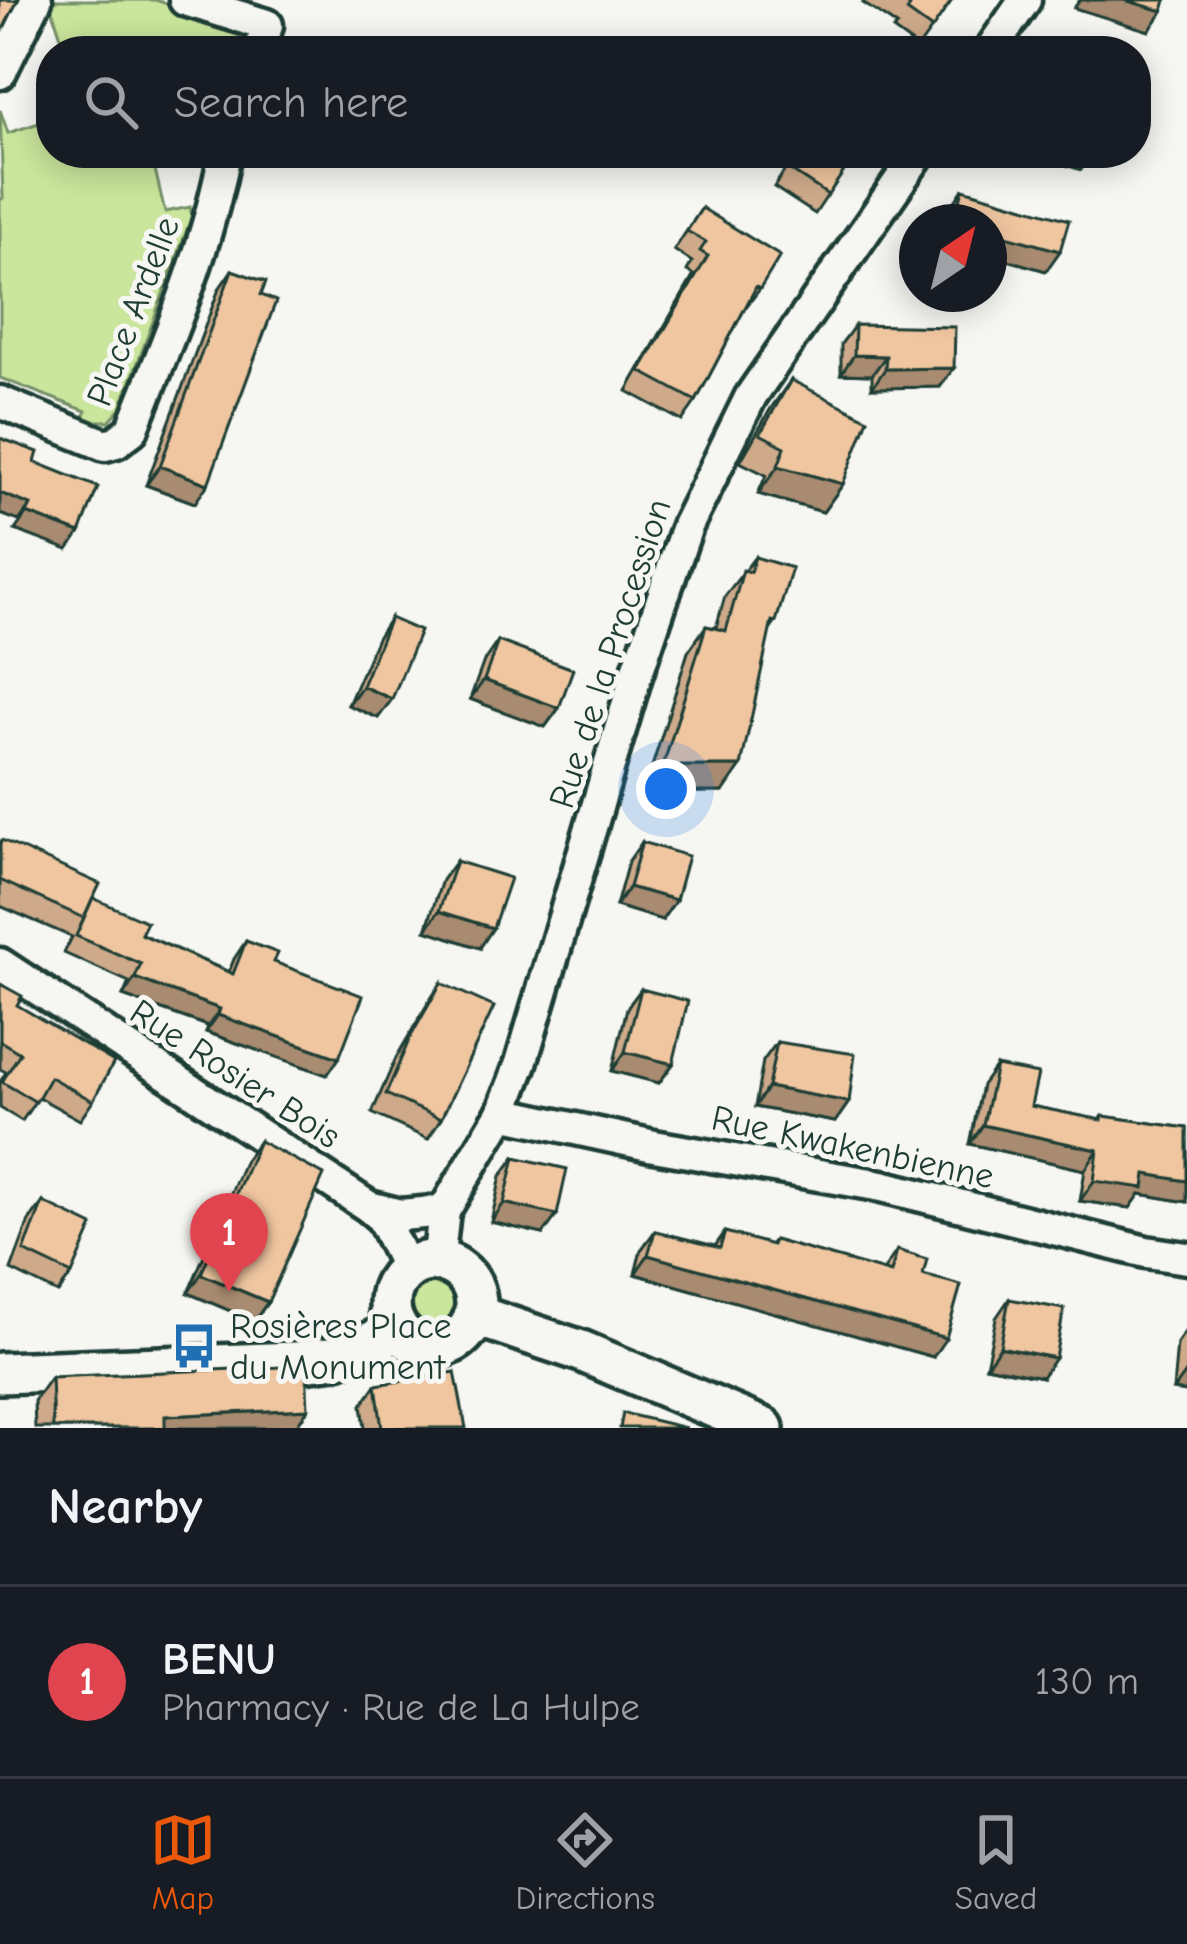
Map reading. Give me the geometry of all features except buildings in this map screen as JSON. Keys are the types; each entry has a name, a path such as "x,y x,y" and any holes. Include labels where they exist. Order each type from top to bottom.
{"street":[{"path":"0,74 36,0"},
{"path":"185,0 267,26 264,36"},
{"path":"1001,36 1025,0"},
{"name":"Place Ardelle","path":"0,402 105,445 131,430 188,291 222,168"},
{"name":"Rue de la Procession","path":"422,1265 444,1211 502,1113 687,526 751,396 909,168"},
{"name":"Rue Rosier Bois","path":"0,964 369,1208 422,1265"},
{"name":"Rue Kwakenbienne","path":"502,1113 654,1146 882,1186 1187,1258"},
{"path":"369,1208 401,1215 444,1211"},
{"path":"422,1265 452,1267 472,1282 477,1316 467,1333 434,1348 398,1331 388,1297 394,1280 422,1265"},
{"path":"477,1316 580,1352 763,1428"},
{"path":"0,1373 295,1362 336,1357 398,1331"}],"green space":[{"path":"49,0 155,0 255,31 253,36 61,36"},
{"path":"0,110 8,133 36,124 36,168 155,168 165,212 190,207 192,216 121,408 109,421 83,421 86,411 0,378"},
{"path":"433,1282 448,1288 454,1303 448,1318 433,1324 418,1318 412,1303 418,1288"}],"place":[{"name":"BENU","path":"229,1292"},
{"name":"Rosières Place du Monument","path":"194,1346"}]}
